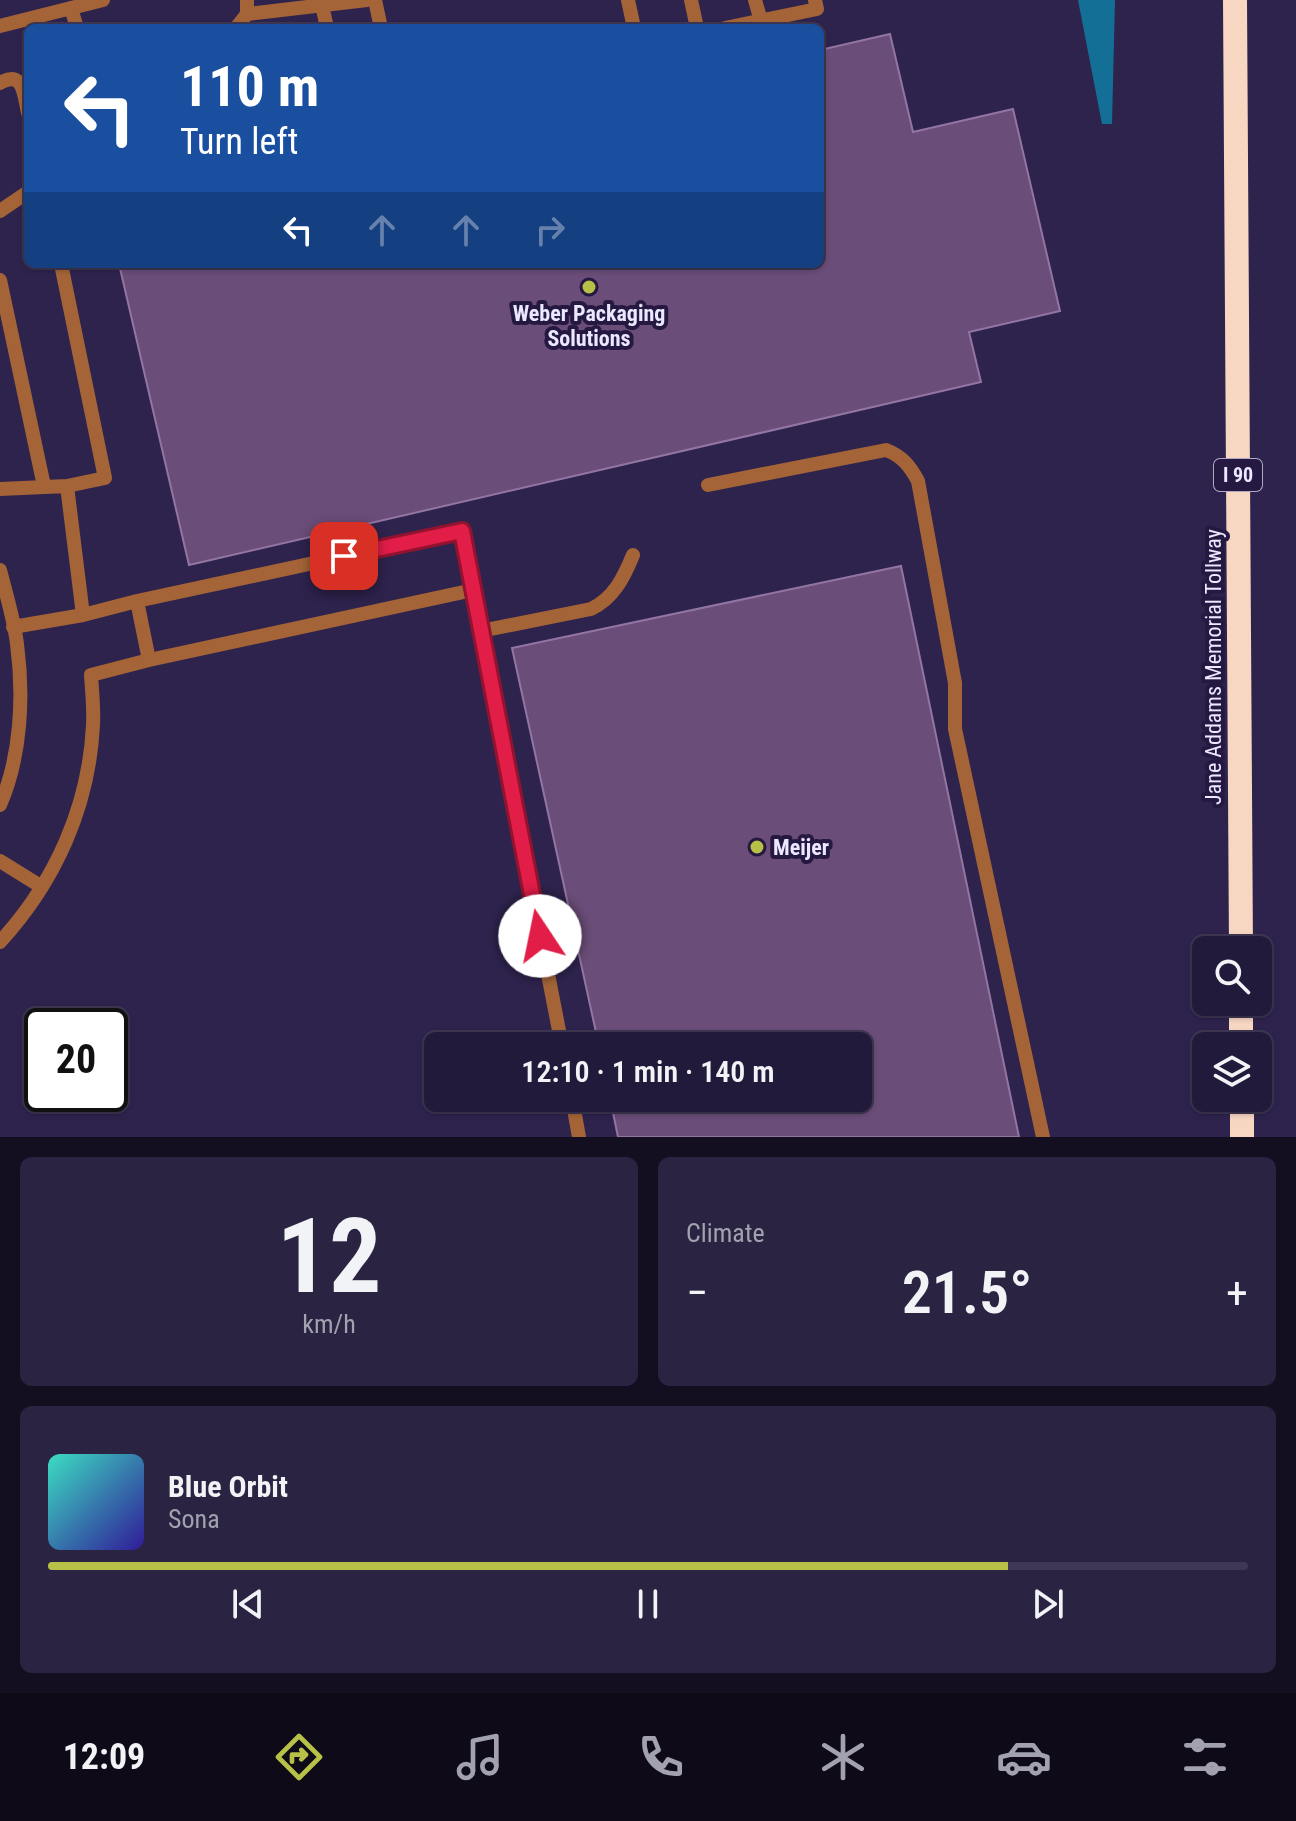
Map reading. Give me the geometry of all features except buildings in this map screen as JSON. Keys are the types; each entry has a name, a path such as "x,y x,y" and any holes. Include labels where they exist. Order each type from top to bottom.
{"highway":[{"name":"Jane Addams Memorial Tollway","path":"1235,0 1241,936"},
{"path":"1242,1112 1242,1137"}],"lane":[{"path":"0,26 103,0"},
{"path":"247,7 367,0"},
{"path":"375,0 380,24"},
{"path":"628,0 633,24"},
{"path":"691,0 696,24"},
{"path":"755,0 761,21"},
{"path":"746,24 820,3"},
{"path":"322,5 326,24"},
{"path":"71,8 76,24"},
{"path":"0,83 6,79 16,80 22,85 24,94"},
{"path":"0,211 24,195"},
{"path":"0,489 67,486 105,478 62,268"},
{"path":"0,280 44,486"},
{"path":"708,485 886,450 898,455 911,467 918,481 955,683 955,729 1043,1137"},
{"path":"67,486 83,615"},
{"path":"13,627 83,615 462,531 559,1032"},
{"path":"481,631 591,609 604,603 622,581 633,555"},
{"path":"0,570 17,643 19,696 16,757 0,805"},
{"path":"0,942 20,920 58,862 71,831 85,781 93,725 91,675 473,590"},
{"path":"137,601 149,660"},
{"path":"0,861 42,887"},
{"path":"575,1112 579,1137"}],"water":[{"path":"1078,0 1115,0 1112,124 1102,124"}],"place":[{"name":"Weber Packaging Solutions","path":"589,287"},
{"name":"Meijer","path":"757,847"}],"route":[{"path":"344,556 462,531 540,936"}]}
